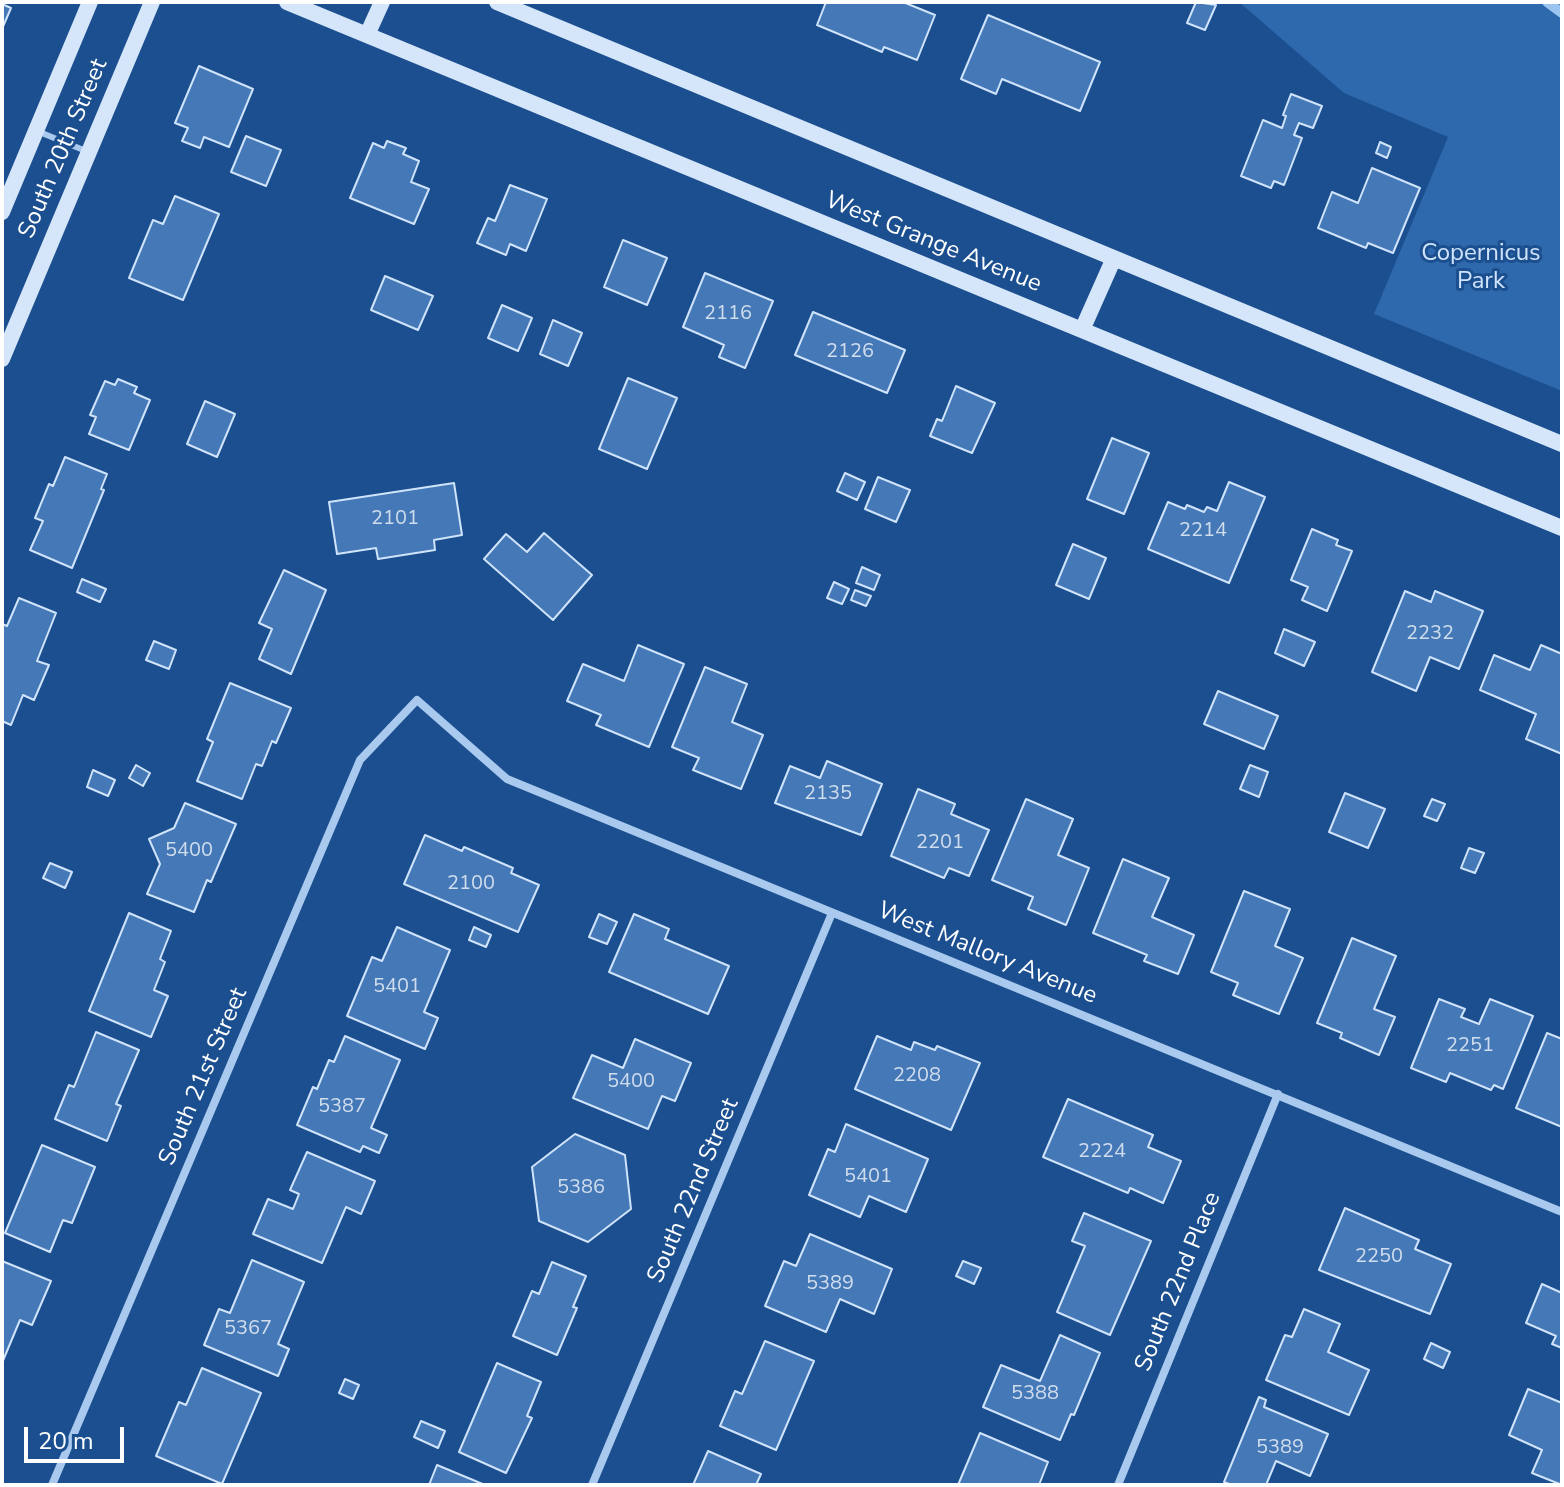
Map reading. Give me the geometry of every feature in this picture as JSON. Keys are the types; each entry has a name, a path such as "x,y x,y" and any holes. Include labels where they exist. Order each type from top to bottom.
{"street":[{"name":"South 20th Street","path":"2,212 90,2"},
{"name":"South 20th Street","path":"2,359 152,2"},
{"name":"West Grange Avenue","path":"287,2 1562,528"},
{"path":"367,35 382,2"},
{"path":"497,2 1562,444"},
{"path":"1082,330 1114,258"},
{"name":"West Mallory Avenue","path":"417,700 507,779 1562,1212"},
{"name":"South 21st Street","path":"52,1485 360,760 417,700"},
{"name":"South 22nd Street","path":"592,1485 832,913"},
{"name":"South 22nd Place","path":"1118,1485 1278,1094"}],"lane":[{"path":"36,131 89,152"}],"green space":[{"name":"Copernicus Park","path":"1239,2 1562,2 1562,391 1374,314 1448,137 1344,93"}],"building":[{"path":"826,2 903,2 935,15 917,60 884,47 882,52 817,25"},
{"path":"1196,2 1216,5 1205,30 1187,23"},
{"path":"2,4 11,8 2,29"},
{"path":"988,15 1100,62 1080,111 1002,79 996,94 961,79"},
{"path":"199,66 253,89 229,147 204,137 200,148 182,141 188,128 175,123"},
{"path":"1291,94 1322,106 1313,128 1299,123 1294,135 1302,138 1284,185 1274,181 1271,188 1241,176 1263,120 1282,128"},
{"path":"246,136 281,150 266,186 231,172"},
{"path":"387,141 406,148 403,154 419,161 411,182 429,189 414,224 350,198 373,143 384,148"},
{"path":"1380,142 1391,147 1387,158 1376,153"},
{"path":"1372,168 1420,188 1393,253 1368,243 1366,248 1318,228 1332,192 1358,203"},
{"path":"510,185 547,199 526,251 510,244 506,255 477,243 488,218 495,221"},
{"path":"175,196 219,214 183,300 129,278 153,220 163,224"},
{"path":"623,240 667,258 647,305 604,287"},
{"path":"705,273 773,301 745,368 719,357 724,345 683,327"},
{"path":"385,276 433,296 418,330 371,310"},
{"path":"502,305 532,318 518,351 488,338"},
{"path":"813,312 905,350 887,393 795,355"},
{"path":"553,320 582,333 568,366 540,354"},
{"path":"628,378 677,398 647,469 599,449"},
{"path":"118,379 137,387 134,393 150,400 129,450 89,434 96,417 90,415 105,381 115,385"},
{"path":"956,386 995,403 972,453 930,436 937,419 942,421"},
{"path":"205,401 235,414 217,457 187,444"},
{"path":"1112,438 1149,453 1124,514 1087,499"},
{"path":"65,457 107,474 101,489 104,490 72,568 30,550 43,521 35,518 49,484 53,486"},
{"path":"845,473 865,482 857,500 837,491"},
{"path":"878,477 910,490 896,522 865,509"},
{"path":"1229,482 1265,497 1229,583 1148,549 1168,502 1185,509 1187,505 1204,512 1207,507 1217,511"},
{"path":"454,483 462,535 434,540 435,550 378,559 376,548 337,554 329,502"},
{"path":"1312,529 1338,540 1336,545 1352,551 1327,611 1302,600 1308,587 1291,580"},
{"path":"544,533 592,575 553,620 484,559 506,534 527,552"},
{"path":"1073,544 1106,558 1089,599 1056,585"},
{"path":"862,567 880,575 874,590 856,583"},
{"path":"284,570 326,590 291,674 259,659 272,629 259,623"},
{"path":"82,579 106,589 100,602 77,592"},
{"path":"834,582 849,589 842,604 827,598"},
{"path":"855,590 871,596 866,606 851,600"},
{"path":"1405,591 1431,602 1435,591 1483,611 1459,669 1430,657 1416,691 1372,672"},
{"path":"19,598 56,613 37,661 49,665 34,700 23,695 11,725 2,721 2,624 7,626"},
{"path":"1284,629 1315,642 1304,666 1275,653"},
{"path":"154,641 176,650 169,669 146,660"},
{"path":"638,645 684,664 649,747 596,725 601,715 567,701 583,664 624,681"},
{"path":"1541,645 1562,654 1562,754 1526,739 1536,714 1480,690 1494,655 1530,670"},
{"path":"705,667 747,684 732,722 763,735 741,789 693,770 699,758 672,747"},
{"path":"230,683 291,708 262,766 256,764 242,799 197,781 213,742 207,739"},
{"path":"1218,691 1278,716 1264,749 1204,724"},
{"path":"827,761 882,784 861,835 775,803 790,766 820,778"},
{"path":"136,765 150,773 143,786 129,778"},
{"path":"1250,765 1268,772 1259,797 1240,789"},
{"path":"93,770 115,780 108,796 87,787"},
{"path":"918,789 955,804 951,814 989,830 969,876 949,868 944,878 891,856"},
{"path":"1345,793 1385,809 1368,848 1329,832"},
{"path":"1026,799 1073,819 1058,855 1089,868 1066,925 1028,909 1033,897 992,880"},
{"path":"1432,799 1445,804 1437,821 1424,816"},
{"path":"185,803 236,824 211,882 207,880 194,912 147,894 160,864 149,839 174,828"},
{"path":"425,835 462,851 464,847 513,868 511,873 539,885 518,932 404,884"},
{"path":"1469,848 1484,853 1475,873 1461,868"},
{"path":"1123,859 1169,878 1152,917 1194,935 1178,974 1144,961 1147,955 1093,933"},
{"path":"50,863 72,872 65,888 43,878"},
{"path":"1244,891 1290,909 1275,946 1303,958 1279,1014 1233,995 1238,983 1211,972"},
{"path":"129,913 171,931 160,959 165,962 154,990 168,996 151,1037 89,1011"},
{"path":"599,914 617,922 607,944 589,937"},
{"path":"634,914 669,929 665,939 729,966 708,1014 609,972"},
{"path":"397,927 450,950 424,1012 438,1018 425,1049 347,1016 372,957 382,961"},
{"path":"474,927 491,935 486,947 469,940"},
{"path":"1352,938 1396,956 1374,1009 1395,1017 1379,1055 1340,1038 1342,1033 1317,1023"},
{"path":"1439,999 1465,1009 1461,1017 1479,1024 1490,999 1533,1016 1503,1089 1494,1085 1491,1090 1450,1073 1446,1082 1411,1068"},
{"path":"96,1032 139,1050 116,1104 121,1106 107,1141 55,1119 69,1085 74,1087"},
{"path":"1547,1033 1562,1039 1562,1127 1516,1108"},
{"path":"345,1036 400,1060 371,1128 387,1135 379,1153 363,1146 360,1152 297,1125 313,1087 317,1089 329,1060 334,1062"},
{"path":"877,1036 911,1050 914,1042 935,1050 937,1046 980,1063 951,1130 855,1089"},
{"path":"635,1039 691,1063 675,1101 662,1096 648,1129 573,1098 592,1055 623,1068"},
{"path":"1068,1099 1153,1135 1148,1147 1181,1161 1163,1203 1130,1188 1128,1193 1043,1157"},
{"path":"846,1124 928,1159 906,1212 869,1196 860,1217 809,1195 828,1149 835,1152"},
{"path":"575,1134 625,1155 631,1209 588,1242 539,1221 532,1167"},
{"path":"42,1145 95,1167 72,1223 63,1220 50,1252 5,1233"},
{"path":"307,1152 375,1181 361,1214 346,1207 322,1263 253,1234 268,1199 293,1209 299,1194 290,1190"},
{"path":"1345,1208 1419,1240 1415,1249 1451,1264 1430,1314 1319,1270"},
{"path":"1084,1213 1151,1241 1110,1335 1057,1312 1085,1246 1072,1241"},
{"path":"810,1234 892,1269 874,1314 840,1299 826,1332 765,1306 784,1261 796,1266"},
{"path":"252,1260 304,1282 278,1344 289,1349 278,1376 204,1345 219,1309 230,1313"},
{"path":"2,1261 51,1281 32,1325 20,1320 2,1363"},
{"path":"963,1261 981,1268 974,1284 956,1276"},
{"path":"552,1262 586,1276 573,1307 577,1308 557,1355 513,1336 532,1291 539,1294"},
{"path":"1542,1284 1562,1293 1562,1348 1552,1344 1556,1336 1526,1323"},
{"path":"1304,1309 1340,1324 1328,1352 1369,1370 1349,1415 1266,1380 1285,1335 1292,1337"},
{"path":"1060,1335 1100,1353 1060,1440 983,1407 1001,1365 1040,1381"},
{"path":"765,1341 814,1361 776,1450 720,1426 735,1391 742,1394"},
{"path":"1431,1343 1450,1352 1443,1368 1424,1359"},
{"path":"497,1363 541,1382 527,1416 532,1418 506,1473 459,1452"},
{"path":"202,1368 261,1393 222,1484 156,1456 179,1402 186,1405"},
{"path":"345,1379 359,1385 353,1399 339,1393"},
{"path":"1528,1389 1562,1403 1562,1485 1532,1473 1542,1450 1509,1435"},
{"path":"1259,1397 1266,1400 1264,1407 1328,1434 1310,1476 1276,1461 1266,1485 1232,1485 1224,1482"},
{"path":"421,1421 445,1431 438,1448 414,1437"},
{"path":"980,1433 1048,1462 1039,1485 958,1485"},
{"path":"708,1451 761,1474 756,1485 693,1485"},
{"path":"437,1465 485,1485 429,1485"}],"waterway":[{"path":"1547,2 1562,13"}]}
